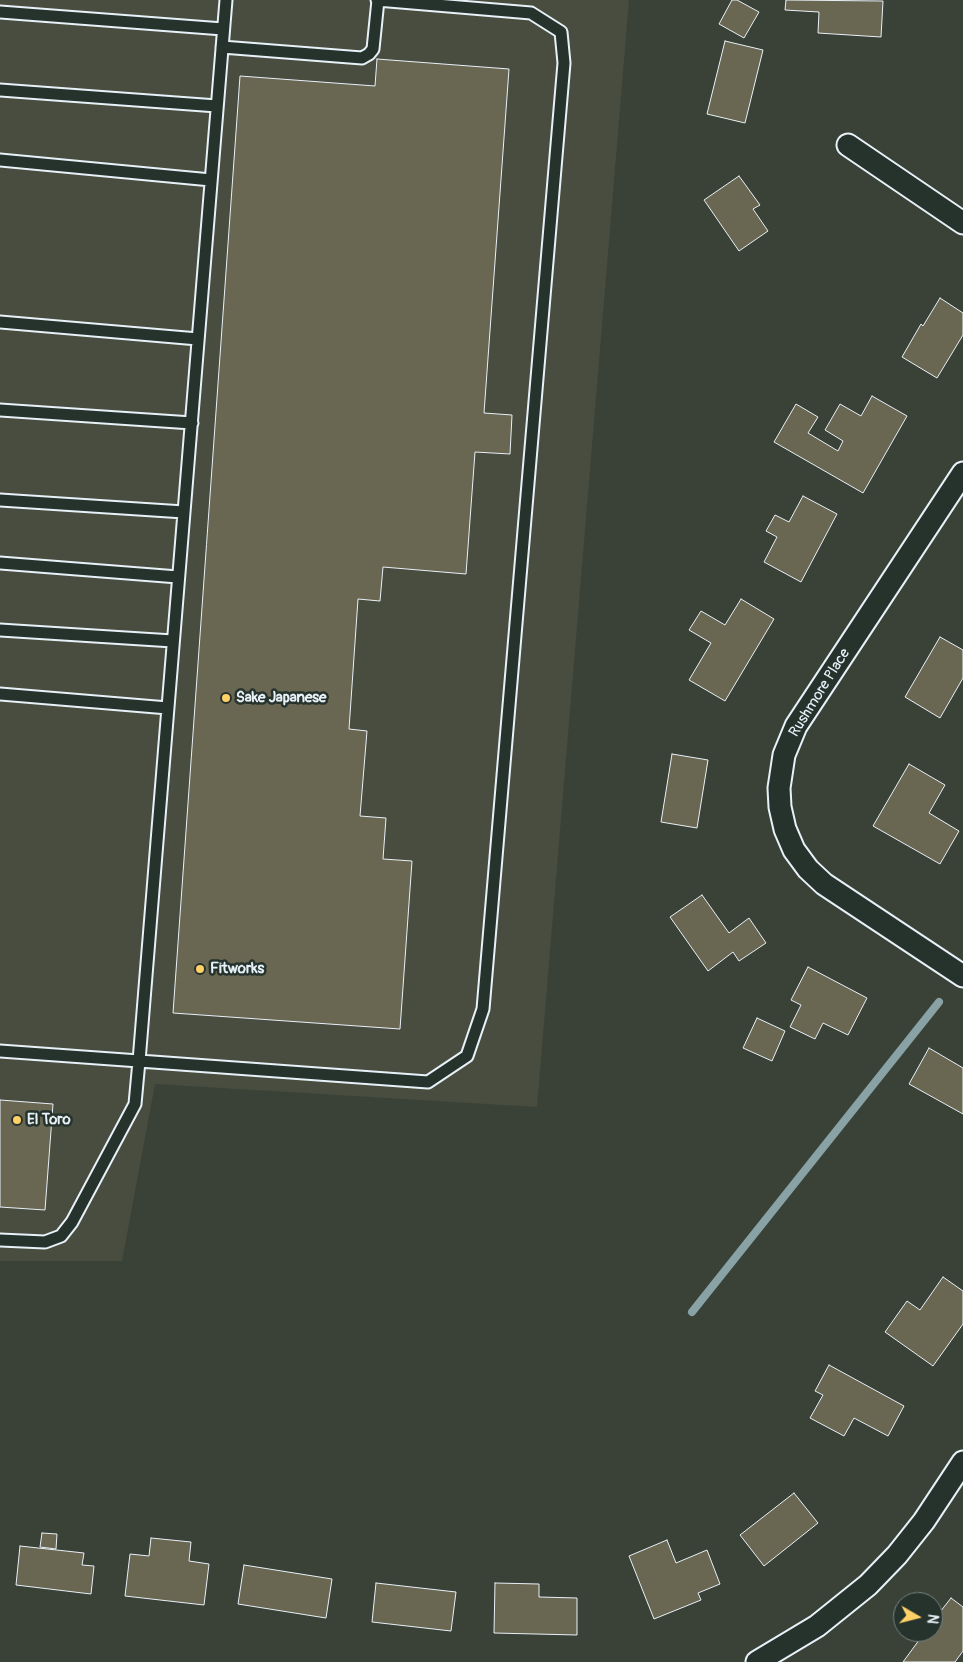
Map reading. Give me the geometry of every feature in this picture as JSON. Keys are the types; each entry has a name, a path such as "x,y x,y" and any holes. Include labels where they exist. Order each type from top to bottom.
{"street":[{"path":"848,145 963,223"},
{"name":"Rushmore Place","path":"963,473 796,726 784,755 779,788 780,807 785,829 794,850 808,868 824,884 963,976"},
{"path":"758,1662 818,1626 868,1585 897,1555 924,1521 963,1462"}],"lane":[{"path":"0,1240 45,1242 61,1236 72,1222 135,1104 226,0"},
{"path":"0,1051 428,1082 467,1056 483,1009 563,82 564,63 561,32 531,13 377,0 373,49 362,58 222,47"},
{"path":"0,12 224,29"},
{"path":"0,90 217,106"},
{"path":"0,160 211,180"},
{"path":"0,322 198,338"},
{"path":"0,410 192,424"},
{"path":"0,500 184,512"},
{"path":"0,563 178,577"},
{"path":"0,630 174,641"},
{"path":"0,694 168,708"}],"shaded area":[{"path":"0,0 629,0 537,1107 155,1084 122,1261 0,1261"}],"building":[{"path":"732,0 737,0 759,12 744,38 719,24"},
{"path":"786,0 883,1 881,37 818,33 819,12 785,10"},
{"path":"725,41 763,50 745,123 707,114"},
{"path":"377,59 509,69 484,413 512,415 510,454 475,452 466,574 383,567 380,601 358,599 349,729 367,731 360,816 386,818 383,859 412,861 400,1029 173,1013 240,76 375,86"},
{"path":"739,176 760,205 753,209 768,231 739,251 704,200"},
{"path":"940,298 963,313 963,335 937,378 902,357 921,324 923,326"},
{"path":"872,396 907,416 863,493 774,442 796,404 818,417 808,433 838,451 843,441 825,430 840,404 861,416"},
{"path":"803,496 837,514 801,582 764,562 777,537 766,531 775,515 789,522"},
{"path":"741,599 774,619 725,701 689,680 711,643 689,630 701,611 725,625"},
{"path":"940,637 963,650 963,678 940,718 905,697"},
{"path":"672,754 708,760 697,828 661,822"},
{"path":"909,764 945,785 929,813 959,831 940,864 873,826"},
{"path":"702,895 729,933 749,918 766,943 739,961 733,952 708,971 670,917"},
{"path":"808,967 867,998 848,1035 823,1023 815,1039 790,1027 801,1005 791,1000"},
{"path":"757,1018 785,1031 772,1061 743,1048"},
{"path":"929,1048 963,1068 963,1114 909,1084"},
{"path":"0,1100 53,1104 45,1210 0,1207"},
{"path":"943,1277 963,1291 963,1324 933,1366 885,1332 907,1301 920,1310"},
{"path":"829,1365 904,1406 888,1436 854,1418 844,1436 810,1418 823,1395 815,1391"},
{"path":"794,1493 818,1523 764,1566 740,1535"},
{"path":"42,1533 57,1534 56,1549 40,1547"},
{"path":"151,1538 191,1542 189,1561 209,1564 204,1605 125,1596 130,1554 149,1556"},
{"path":"667,1540 676,1563 707,1550 720,1584 698,1593 701,1600 654,1619 629,1556"},
{"path":"20,1546 84,1553 82,1565 94,1566 91,1594 16,1585"},
{"path":"244,1565 332,1579 326,1618 238,1604"},
{"path":"376,1583 456,1592 451,1631 372,1622"},
{"path":"495,1583 539,1584 539,1597 577,1598 577,1635 494,1633"},
{"path":"951,1598 963,1607 963,1651 955,1662 903,1662 918,1642 943,1642 943,1608"}],"waterway":[{"path":"692,1312 939,1002"}],"place":[{"name":"Sake Japanese","path":"226,698"},
{"name":"Fitworks","path":"200,969"},
{"name":"El Toro","path":"17,1120"}]}
